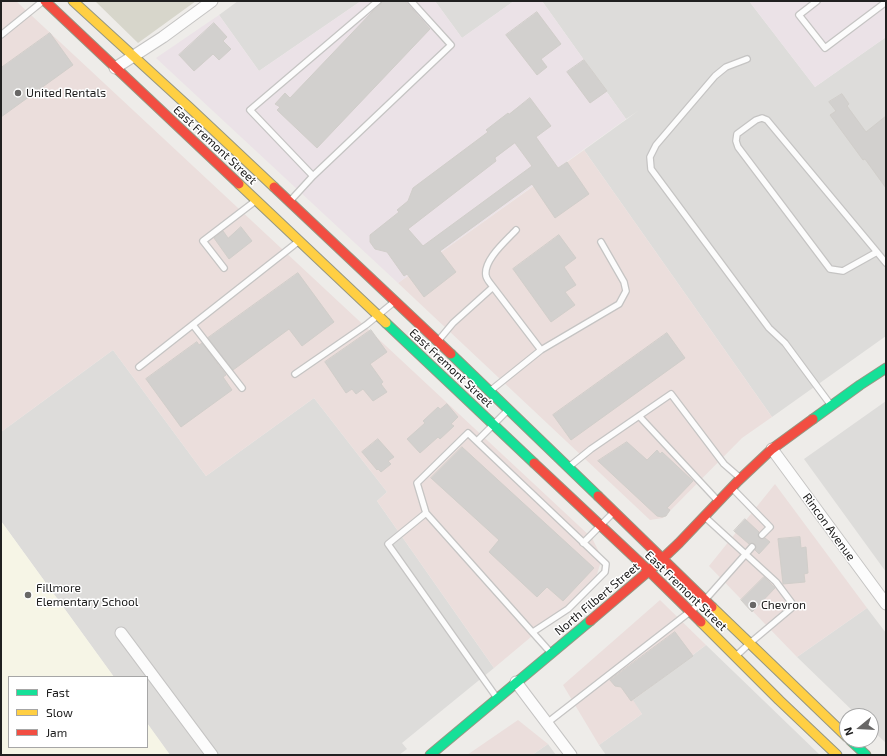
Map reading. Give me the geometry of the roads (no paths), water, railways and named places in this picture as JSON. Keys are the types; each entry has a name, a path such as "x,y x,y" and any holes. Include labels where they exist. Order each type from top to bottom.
{"main road":[{"name":"East Fremont Street","path":"44,1 649,571 837,755"},
{"name":"East Fremont Street","path":"73,1 189,107 438,341 839,729"},
{"name":"North Filbert Street","path":"430,755 441,744 649,571 740,478 772,449 832,407 860,385 886,368"},
{"path":"859,748 866,755"}],"street":[{"path":"115,68 162,37 212,1"},
{"name":"Rincon Avenue","path":"772,449 886,604"},
{"path":"121,633 212,755"},
{"path":"516,682 571,755"}],"lane":[{"path":"1,35 44,1"},
{"path":"313,176 250,110 378,1"},
{"path":"289,202 313,176 451,45 411,1"},
{"path":"817,1 799,15 825,48 886,2"},
{"path":"747,59 726,67 710,81 656,146 650,157 651,169 769,328 785,343 832,407"},
{"path":"877,252 843,271 830,269 738,147 736,141 737,134 756,120 762,118 767,120 877,252 886,263"},
{"path":"224,268 203,241 256,200"},
{"path":"516,230 487,264 486,276 540,350"},
{"path":"139,368 299,241"},
{"path":"490,392 540,350 619,304 626,290 624,282 602,242"},
{"path":"438,341 453,323 493,287"},
{"path":"296,374 379,316 395,301"},
{"path":"193,325 242,388"},
{"path":"568,467 591,449 671,394 724,464 740,478"},
{"path":"477,441 508,410"},
{"path":"639,416 718,501"},
{"path":"533,632 568,610 605,572 606,564 468,433 417,483 426,513 533,632 552,653"},
{"path":"732,487 770,527 762,535"},
{"path":"583,543 614,512"},
{"path":"426,513 388,544 497,698"},
{"path":"704,516 776,582 794,606 750,643 736,657"},
{"path":"547,723 705,600 752,547"}],"place":[{"name":"United Rentals","path":"18,93"},
{"name":"Fillmore Elementary School","path":"28,595"},
{"name":"Chevron","path":"753,605"}]}
